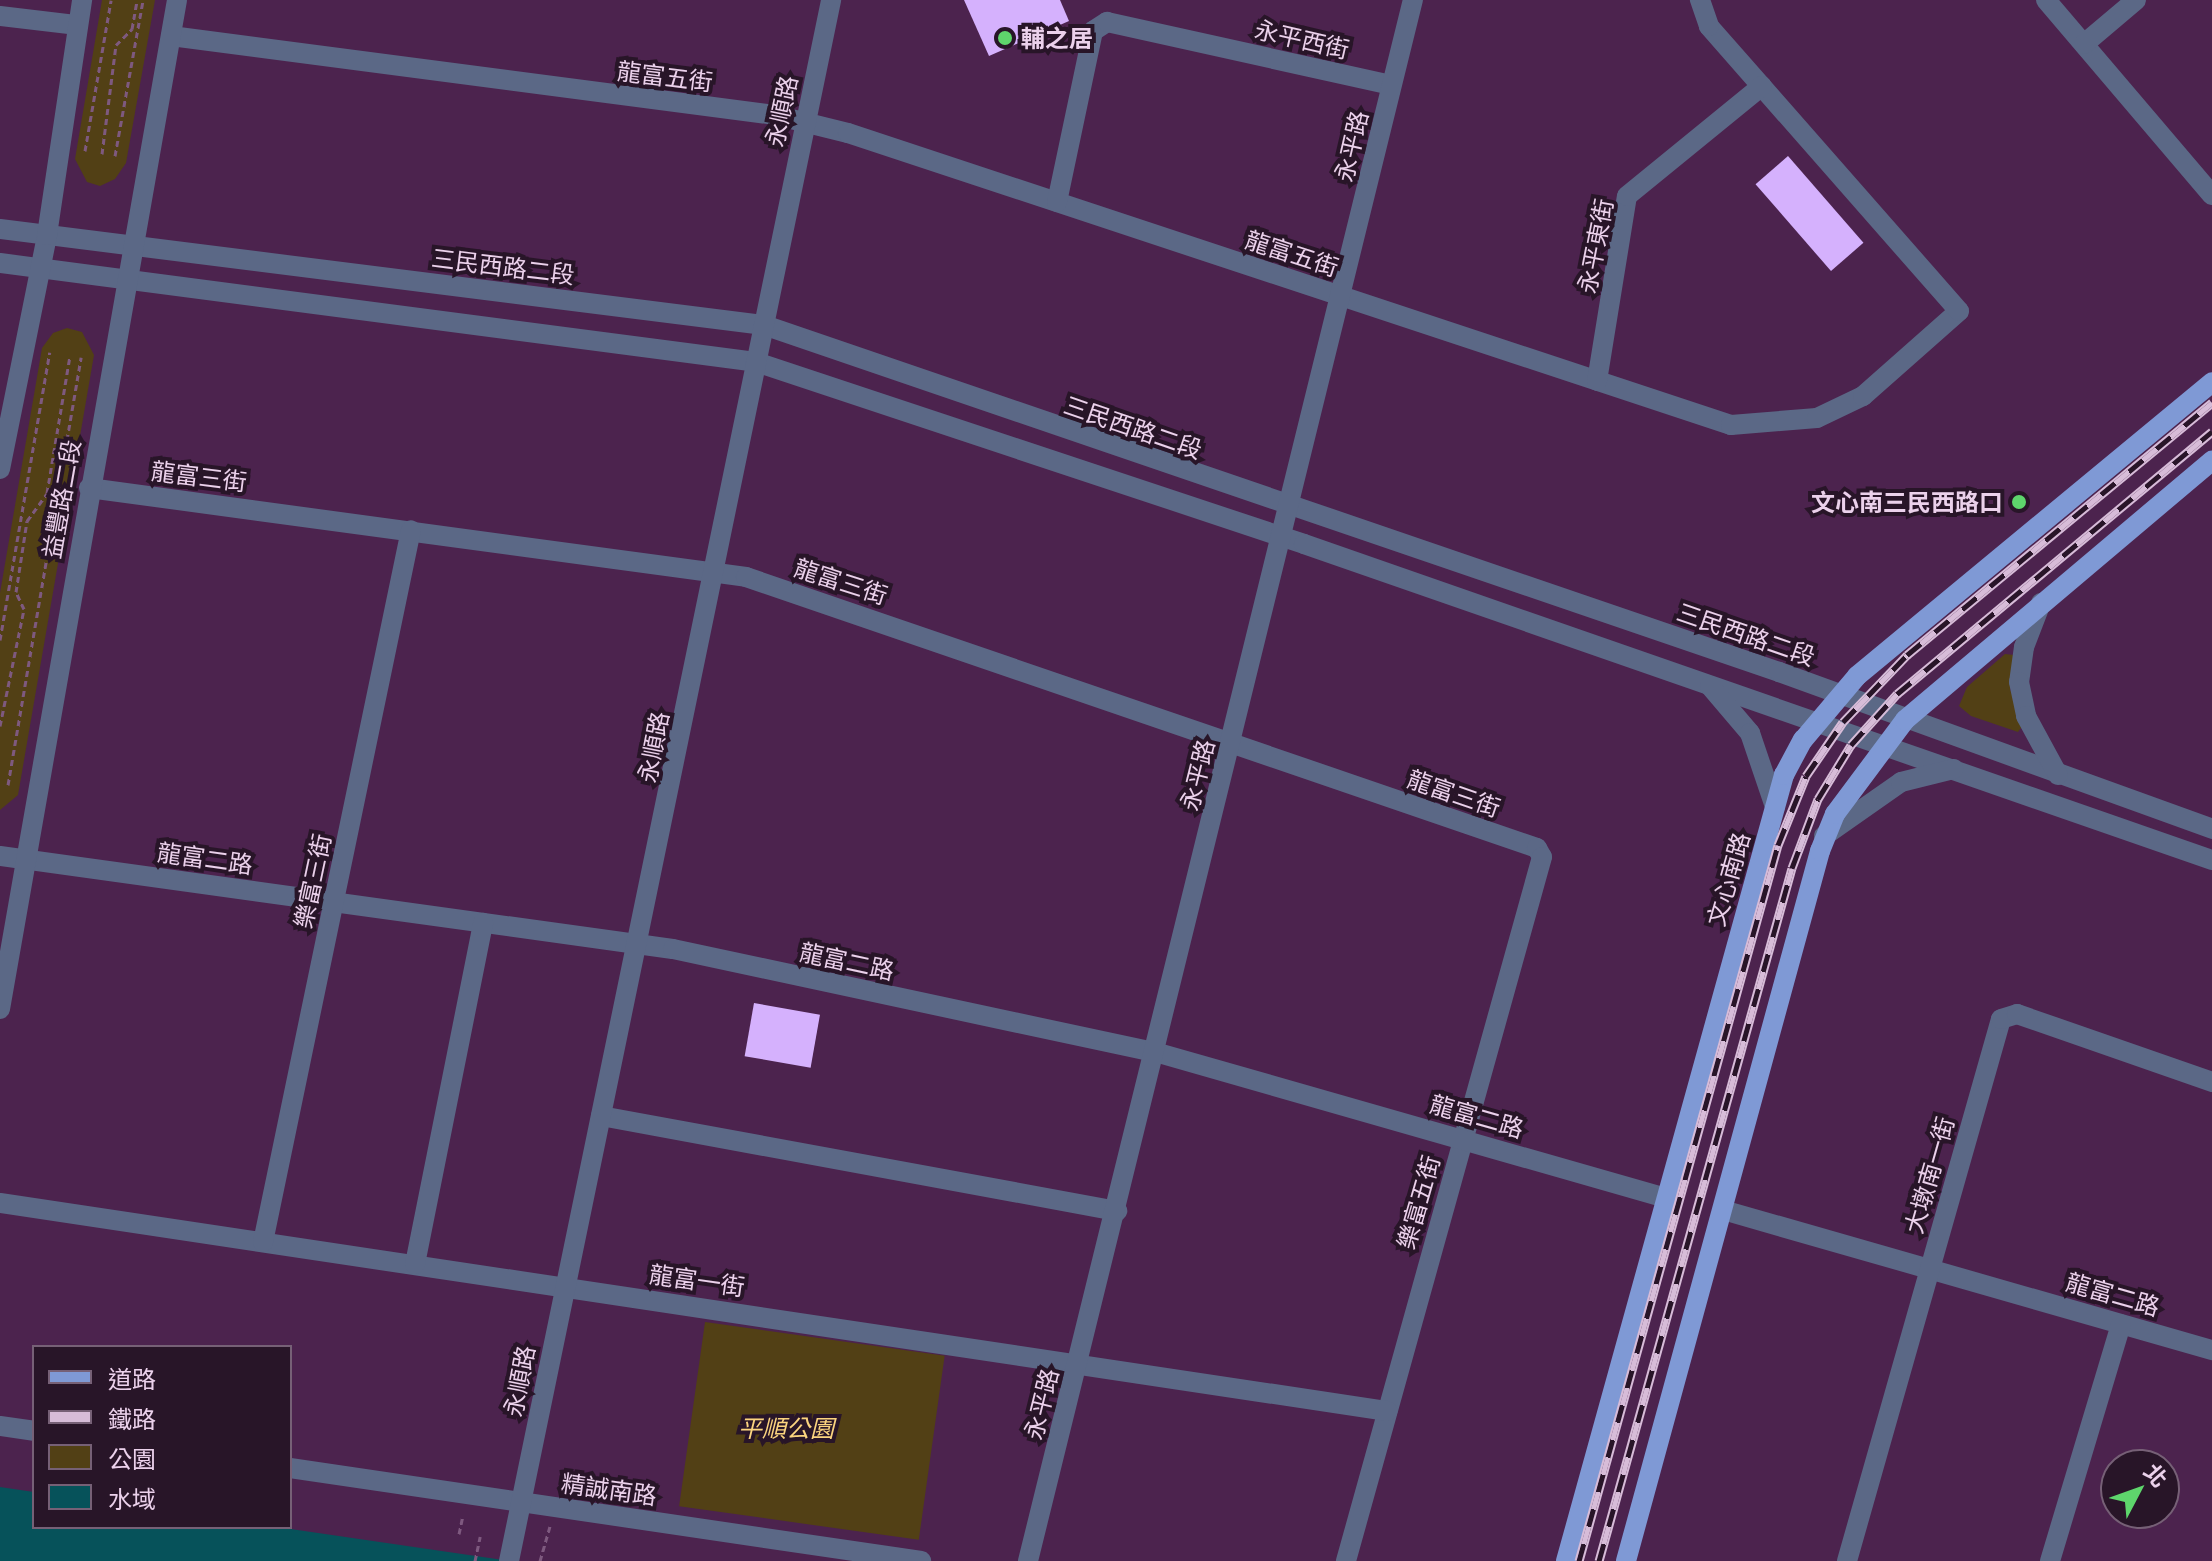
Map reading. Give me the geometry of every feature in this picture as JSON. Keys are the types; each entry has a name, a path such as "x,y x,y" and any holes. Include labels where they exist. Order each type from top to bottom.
{"main road":[{"name":"文心南路","path":"1566,1561 1784,775 1816,720 1839,694 2212,382"},
{"path":"1626,1561 1824,836 1882,744 1905,720 2042,601 2212,461"}],"street":[{"path":"0,469 47,235 82,0"},
{"name":"益豐路二段","path":"0,1009 177,0"},
{"name":"永順路","path":"509,1561 831,0"},
{"name":"永平路","path":"1028,1561 1343,298 1413,0"},
{"name":"龍富五街","path":"171,36 775,115 1057,202 1731,425 1817,418 1863,396 1959,311 1709,26 1700,0"},
{"path":"2046,0 2212,195"},
{"path":"2084,44 2136,0"},
{"path":"0,16 77,25"},
{"name":"永平西街","path":"1057,202 1093,31 1107,22 1391,85"},
{"name":"永平東街","path":"1597,381 1627,196 1762,86"},
{"name":"三民西路二段","path":"0,229 764,325 1839,694 2212,829"},
{"path":"0,263 756,362 1283,537 2212,860"},
{"name":"龍富三街","path":"89,488 672,565 712,575 746,577 1537,848 1542,857"},
{"name":"樂富三街","path":"263,1242 411,530"},
{"path":"2042,601 2024,647 2019,682 2026,716 2058,775"},
{"path":"1708,683 1750,733 1775,807"},
{"path":"1824,836 1901,782 1953,769"},
{"name":"龍富二路","path":"0,856 637,945 1155,1052 1666,1198"},
{"name":"樂富五街","path":"1346,1561 1542,857"},
{"path":"415,1264 483,923"},
{"name":"大墩南一街","path":"1847,1561 2001,1019 2017,1014 2212,1082"},
{"path":"601,1116 1117,1211"},
{"name":"龍富一街","path":"0,1203 1387,1411"},
{"name":"龍富二路","path":"1723,1210 2212,1350"},
{"path":"2050,1561 2121,1324"},
{"path":"0,1426 32,1431"},
{"name":"精誠南路","path":"292,1468 921,1561"}],"path":[{"path":"85,151 111,0"},
{"path":"102,154 116,45 132,29 137,0"},
{"path":"115,156 143,0"},
{"path":"0,640 50,352"},
{"path":"0,726 24,609 16,592 27,521 47,493 70,356"},
{"path":"8,785 81,357"},
{"path":"459,1534 465,1507"},
{"path":"540,1561 552,1522"},
{"path":"475,1561 480,1537"}],"green space":[{"path":"102,0 155,0 126,163 115,179 100,186 87,182 75,159"},
{"path":"67,328 82,332 94,355 18,795 0,810 0,593 42,348 53,333"},
{"path":"2005,654 2014,655 2010,689 2023,725 2018,732 1971,716 1959,706 1967,687"},
{"name":"平順公園","path":"705,1322 945,1356 919,1540 679,1506"}],"water":[{"path":"0,1487 32,1492 32,1529 291,1529 510,1561 0,1561"}],"building":[{"name":"輔之居","path":"964,0 1060,0 1069,21 989,56"},
{"path":"1788,156 1863,243 1831,271 1756,184"},
{"path":"754,1003 820,1015 811,1068 745,1056"}],"railway":[{"path":"1579,1561 1778,845 1806,776 1843,722 1907,655 2212,403"},
{"path":"1599,1561 1792,868 1818,799 1851,745 1897,694 2212,432"}],"place":[{"name":"輔之居","path":"1005,38"},
{"name":"文心南三民西路口","path":"2019,502"}]}
